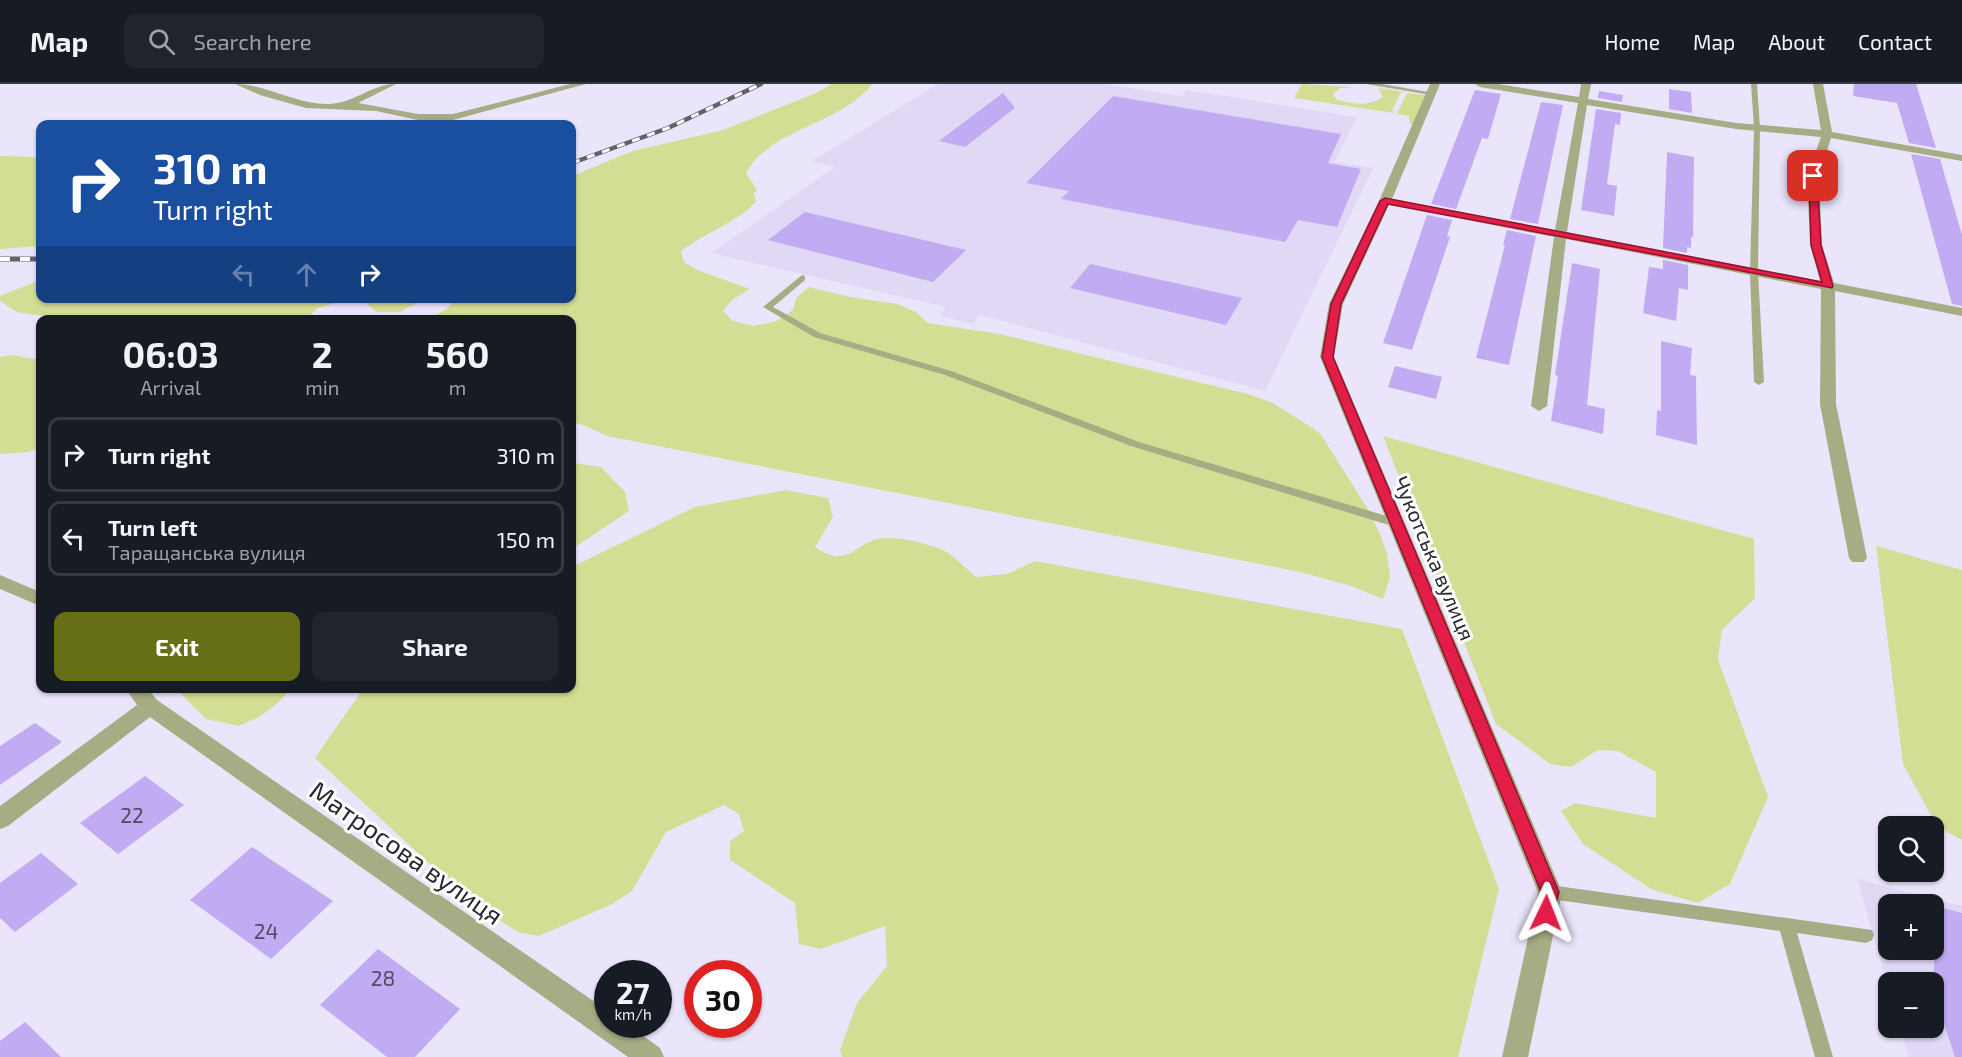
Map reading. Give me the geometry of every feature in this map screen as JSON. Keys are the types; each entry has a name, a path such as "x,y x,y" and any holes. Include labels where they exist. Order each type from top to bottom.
{"street":[{"path":"240,84 294,102 376,108 418,117 453,117 581,84"},
{"path":"343,105 391,84"},
{"path":"1480,84 1757,128 1827,134 1962,158"},
{"path":"1539,406 1560,236 1585,102 1586,84"},
{"path":"1818,84 1827,134 1813,176 1816,245 1828,286 1828,404 1858,558"},
{"name":"Чукотська вулиця","path":"1433,89 1385,201 1336,304 1327,357 1550,892"},
{"path":"1385,201 1962,312"},
{"path":"0,581 36,598"},
{"name":"Матросова вулиця","path":"139,693 150,706 651,1057"},
{"path":"0,819 150,706"},
{"path":"1515,1057 1550,892"}],"lane":[{"path":"1369,84 1433,89"},
{"path":"1754,84 1757,128 1754,272 1759,382"},
{"path":"802,278 767,307 817,335 948,373 1135,444 1396,523"},
{"path":"1550,892 1866,934"},
{"path":"1786,924 1824,1057"}],"shaded area":[{"path":"938,84 1103,84 1181,96 1186,90 1357,117 1335,162 1373,168 1265,391 980,315 973,324 940,316 946,307 711,253 835,167 812,161"},
{"path":"1857,879 1915,894 1878,894 1878,952"},
{"path":"1944,901 1962,906 1962,1057 1909,1057 1903,1038 1944,1038 1944,972 1884,972 1880,960 1944,960"}],"green space":[{"path":"832,84 872,84 859,98 843,109 788,136 757,158 746,173 757,190 754,194 756,202 729,222 681,251 684,262 697,270 750,289 733,299 723,311 733,321 753,326 777,321 793,310 796,298 809,287 850,297 897,304 916,312 928,323 999,334 1248,394 1273,403 1320,433 1369,511 1387,553 1390,577 1383,599 1351,586 1300,572 607,436 576,423 576,315 436,315 453,303 576,303 576,174 633,151 723,130 816,93"},
{"path":"1302,84 1349,87 1340,88 1333,94 1337,100 1355,103 1371,102 1383,97 1378,88 1404,92 1400,93 1392,111 1394,113 1294,98"},
{"path":"1407,93 1425,95 1414,125 1410,124 1409,116 1397,114"},
{"path":"0,156 36,157 36,246 0,249"},
{"path":"36,282 36,303 334,303 318,308 310,315 36,315 17,312 0,301 0,296"},
{"path":"366,303 417,303 400,312 376,312"},
{"path":"12,355 36,359 36,449 0,454 0,357"},
{"path":"1383,436 1754,539 1755,598 1722,630 1718,659 1768,797 1730,884 1698,903 1651,889 1583,844 1561,811 1575,803 1656,818 1656,772 1618,751 1598,750 1571,767 1550,764 1496,724"},
{"path":"576,463 601,467 625,492 629,511 576,546"},
{"path":"786,490 828,498 833,517 815,547 827,554 844,555 874,540 898,538 943,550 976,577 1007,574 1035,561 1402,629 1499,889 1458,1057 842,1057 840,1050 857,1003 887,966 885,926 821,949 799,944 795,903 730,860 730,841 744,831 739,814 724,805 666,832 632,891 612,904 539,936 518,932 472,903 315,758 360,693 576,693 576,565 695,507"},
{"path":"1876,546 1962,570 1962,840 1944,830 1944,816 1932,816 1903,764"},
{"path":"180,693 287,693 261,716 239,726 206,719"}],"building":[{"path":"1854,84 1916,84 1936,148 1909,143 1897,103 1853,96"},
{"path":"1669,89 1691,92 1692,113 1669,109"},
{"path":"1475,90 1501,94 1488,139 1482,138 1456,209 1431,204"},
{"path":"1599,91 1623,95 1622,102 1598,98"},
{"path":"1003,93 1015,108 965,147 939,141"},
{"path":"1113,96 1341,134 1328,163 1361,169 1337,227 1298,220 1285,242 1061,199 1069,191 1026,183"},
{"path":"1541,102 1563,105 1538,224 1510,219"},
{"path":"1596,109 1621,113 1620,125 1615,124 1607,184 1617,186 1614,216 1581,210"},
{"path":"1667,152 1694,157 1693,237 1691,237 1691,248 1687,247 1687,253 1663,248"},
{"path":"1911,154 1940,159 1962,235 1962,306 1952,304"},
{"path":"805,212 966,250 933,282 768,240"},
{"path":"1427,215 1452,220 1447,236 1450,237 1412,350 1383,343"},
{"path":"1507,230 1536,236 1509,365 1476,358"},
{"path":"1663,260 1688,265 1688,290 1679,288 1676,321 1643,313 1649,267 1663,269"},
{"path":"1572,263 1600,269 1587,405 1605,409 1603,434 1551,421 1558,376 1555,375"},
{"path":"1090,264 1242,298 1226,325 1070,288"},
{"path":"1661,341 1692,348 1690,375 1696,376 1697,445 1656,435 1657,410 1661,411"},
{"path":"1395,366 1442,377 1436,399 1388,387"},
{"path":"35,723 62,742 0,785 0,746"},
{"path":"145,776 184,805 118,854 80,823"},
{"path":"252,847 333,901 271,959 190,900"},
{"path":"41,853 78,884 15,932 0,918 0,883"},
{"path":"1944,908 1962,913 1962,1057 1955,1057 1944,1023 1944,972 1934,972 1934,960 1944,960"},
{"path":"378,949 460,1009 415,1057 387,1057 320,1005"},
{"path":"25,1022 61,1057 0,1057 0,1041"}],"railway":[{"path":"576,162 668,128 761,84"},
{"path":"0,259 36,259"}],"route":[{"path":"1546,913 1550,892 1327,357 1336,304 1385,201 1828,286 1816,245 1813,176"}]}
